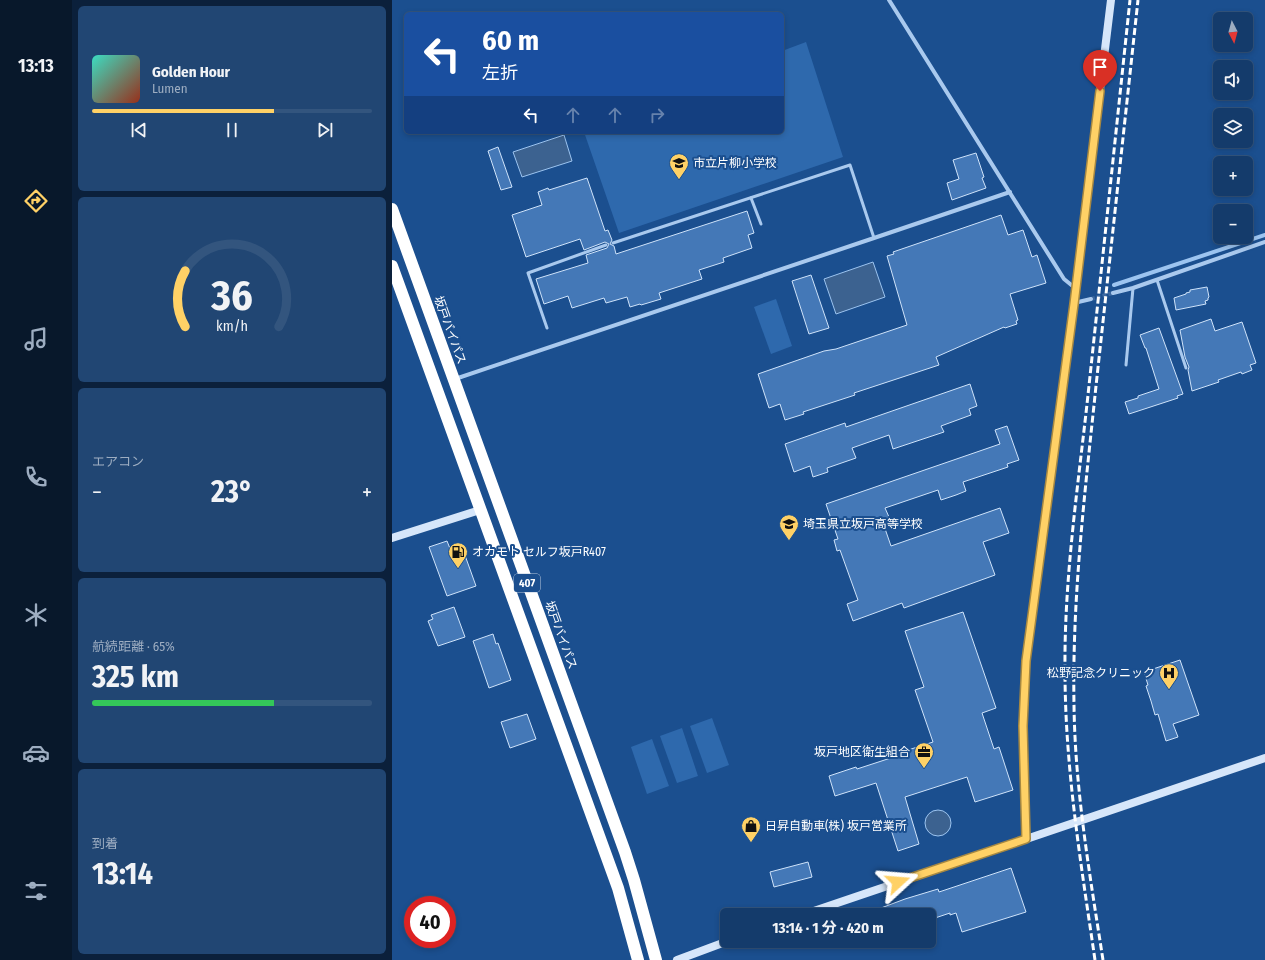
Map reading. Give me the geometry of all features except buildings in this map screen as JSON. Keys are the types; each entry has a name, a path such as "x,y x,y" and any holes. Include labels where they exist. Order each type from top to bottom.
{"highway":[{"name":"坂戸バイパス","path":"392,209 627,859 656,960"},
{"name":"407","path":"392,266 618,888 638,960"}],"street":[{"path":"888,0 1064,279 1076,288"},
{"path":"1026,839 1023,726 1026,661 1074,304 1111,0"},
{"path":"453,379 1010,192"},
{"path":"1113,293 1157,280 1265,242"},
{"path":"1074,304 1091,299"},
{"path":"392,538 480,510"},
{"path":"823,908 1265,758"},
{"path":"677,960 720,944"}],"lane":[{"path":"613,243 850,165 874,238"},
{"path":"751,198 761,224"},
{"path":"547,328 528,273 606,245"},
{"path":"1157,280 1186,368"},
{"path":"1126,365 1133,288"}],"shaded area":[{"path":"806,42 843,157 619,233 585,134 784,134 784,50"},
{"path":"564,135 572,161 522,177 513,152"},
{"path":"873,262 885,297 836,314 824,279"},
{"path":"776,299 792,346 771,354 754,307"},
{"path":"712,718 729,765 707,773 690,726"},
{"path":"682,728 698,776 677,783 660,736"},
{"path":"652,739 669,786 647,794 631,747"},
{"path":"938,810 947,814 951,823 947,832 938,836 929,832 925,823 929,814"}],"waterway":[{"path":"1114,285 1265,235"}],"tunnel":[{"path":"1091,299 1113,293"}],"railway":[{"path":"1095,960 1079,852 1071,780 1066,707 1065,636 1072,533 1130,0"},
{"path":"1103,960 1084,833 1077,769 1074,705 1075,625 1080,545 1138,0"}],"place":[{"name":"市立片柳小学校","path":"679,180"},
{"name":"埼玉県立坂戸高等学校","path":"789,541"},
{"name":"オカモト セルフ坂戸R407","path":"458,569"},
{"name":"松野記念クリニック","path":"1169,690"},
{"name":"坂戸地区衛生組合","path":"924,769"},
{"name":"日昇自動車(株) 坂戸営業所","path":"751,843"}],"route":[{"path":"898,882 1026,839 1023,726 1026,661 1074,304 1100,91"}]}
